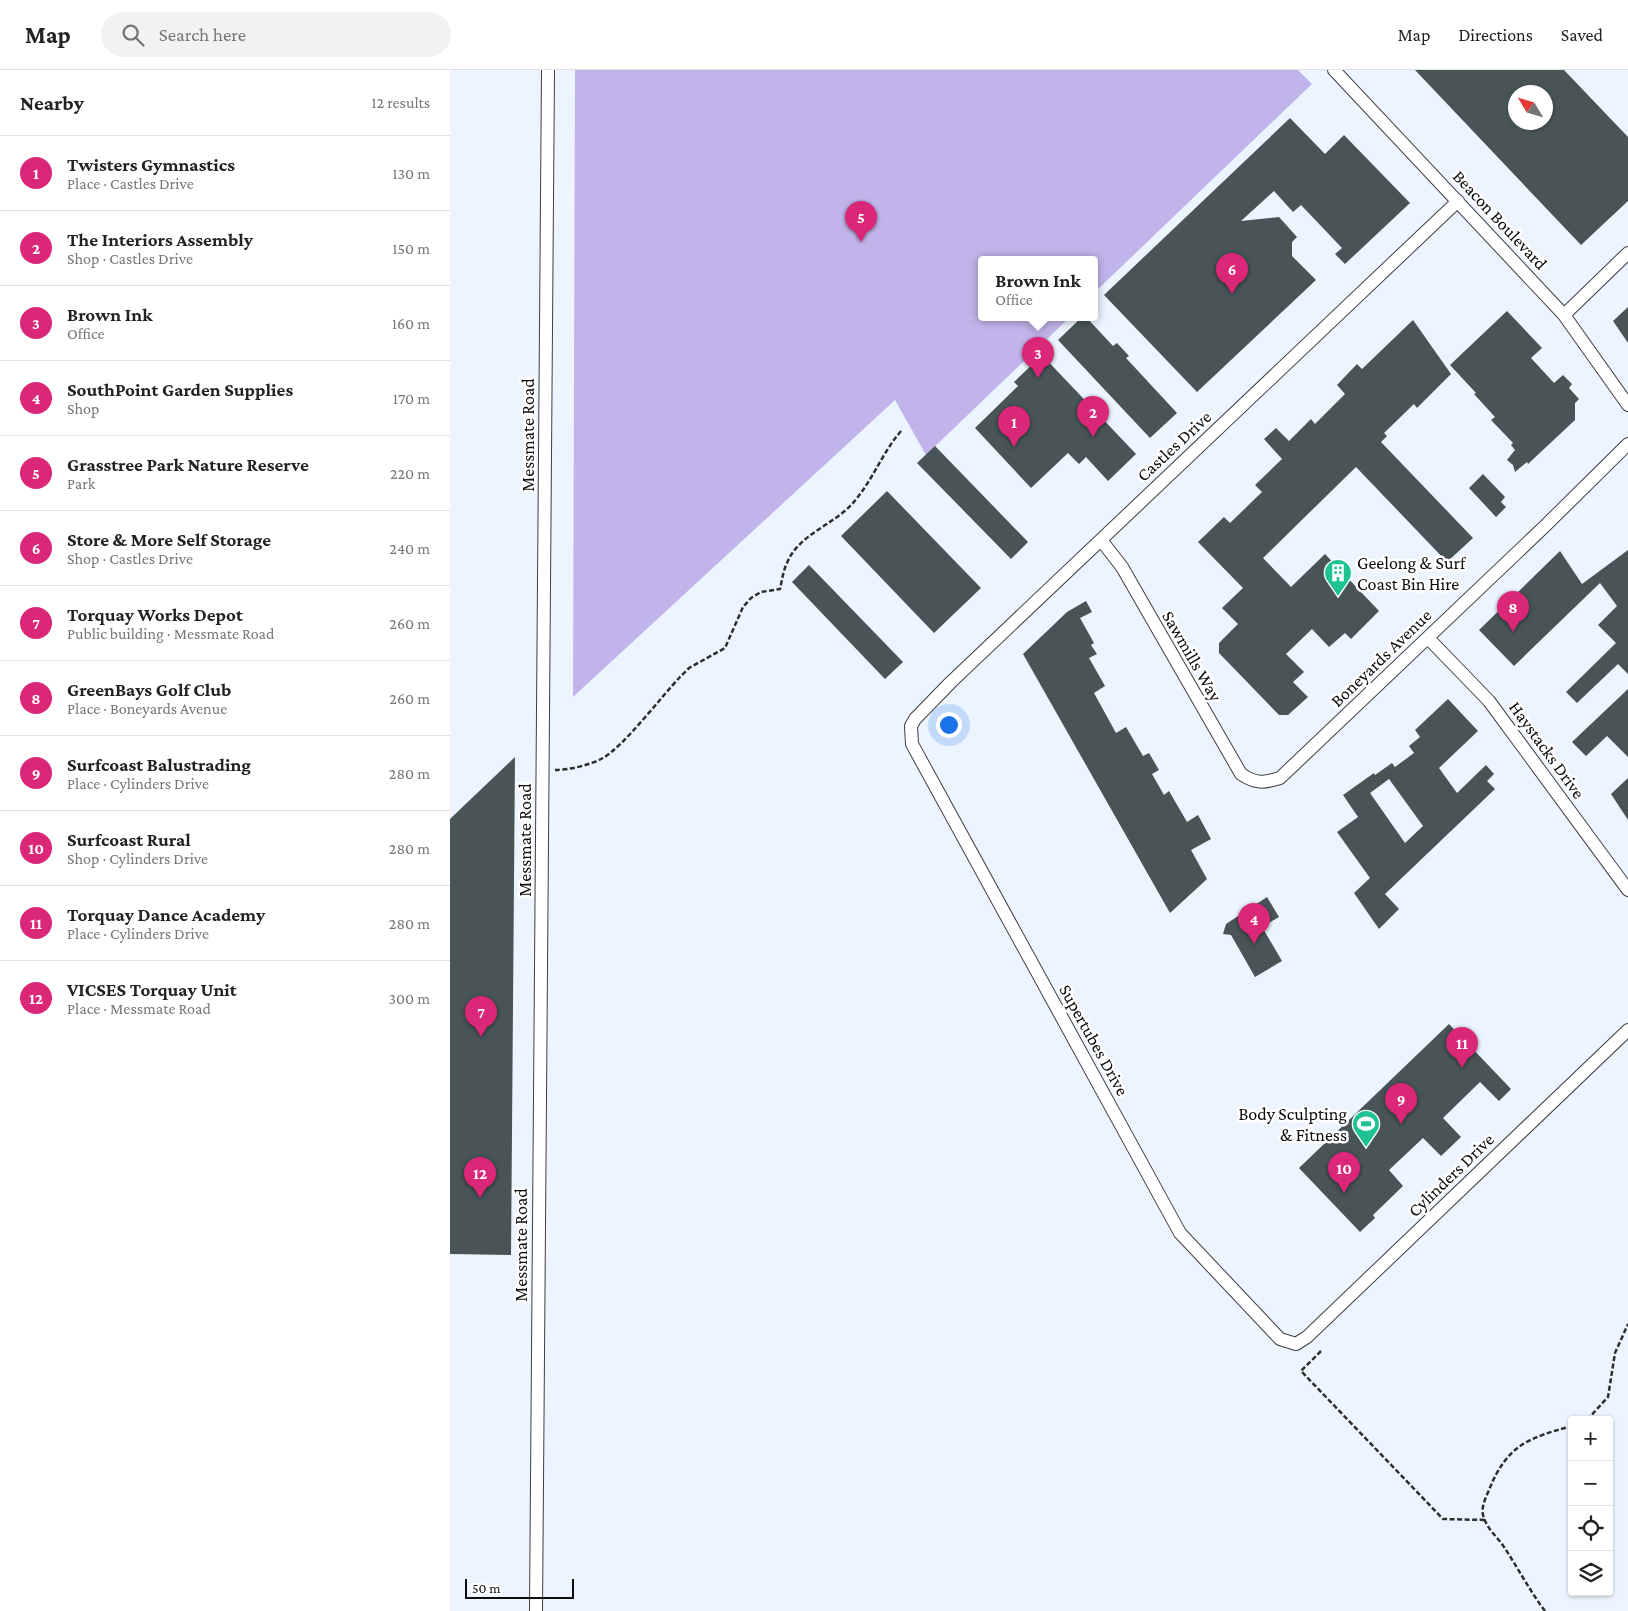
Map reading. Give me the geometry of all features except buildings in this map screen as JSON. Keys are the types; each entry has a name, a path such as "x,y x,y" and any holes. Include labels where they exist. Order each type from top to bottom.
{"street":[{"name":"Messmate Road","path":"536,1611 548,70"},
{"name":"Beacon Boulevard","path":"1334,70 1564,315 1628,405"},
{"name":"Castles Drive","path":"915,719 950,682 1458,200"},
{"path":"1564,315 1628,253"},
{"name":"Boneyards Avenue","path":"1259,784 1280,778 1628,444"},
{"name":"Sawmills Way","path":"1101,540 1122,567 1241,774 1259,784"},
{"name":"Haystacks Drive","path":"1428,638 1489,701 1628,890"},
{"name":"Supertubes Drive","path":"915,719 911,726 912,744 1180,1233 1280,1339 1296,1344"},
{"name":"Cylinders Drive","path":"1296,1344 1307,1337 1628,1030"}],"path":[{"path":"543,770 559,770 603,758 616,747 680,677 690,668 725,648 743,607 761,592 780,589 786,563 792,554 799,545 852,504 868,482 889,445 902,430"},
{"path":"1590,1416 1608,1396 1615,1353 1628,1324"},
{"path":"1321,1351 1301,1371 1422,1497 1443,1518 1485,1520"},
{"path":"1545,1611 1530,1592 1517,1567 1485,1520 1483,1514 1485,1501 1494,1478 1506,1456 1518,1447 1550,1431 1568,1427"}],"shaded area":[{"path":"575,70 1298,70 1312,84 1098,289 1098,256 978,256 978,321 1066,321 926,455 895,400 573,697"}],"place":[{"name":"Grasstree Park Nature Reserve","path":"861,242"},
{"name":"Store & More Self Storage","path":"1232,294"},
{"name":"Brown Ink","path":"1038,378"},
{"name":"The Interiors Assembly","path":"1093,437"},
{"name":"Twisters Gymnastics","path":"1014,447"},
{"name":"Geelong & Surf Coast Bin Hire","path":"1338,597"},
{"name":"GreenBays Golf Club","path":"1513,632"},
{"name":"SouthPoint Garden Supplies","path":"1254,944"},
{"name":"Torquay Works Depot","path":"481,1037"},
{"name":"Torquay Dance Academy","path":"1462,1068"},
{"name":"Surfcoast Balustrading","path":"1401,1124"},
{"name":"Body Sculpting & Fitness","path":"1366,1148"},
{"name":"Surfcoast Rural","path":"1344,1193"},
{"name":"VICSES Torquay Unit","path":"480,1198"}]}
